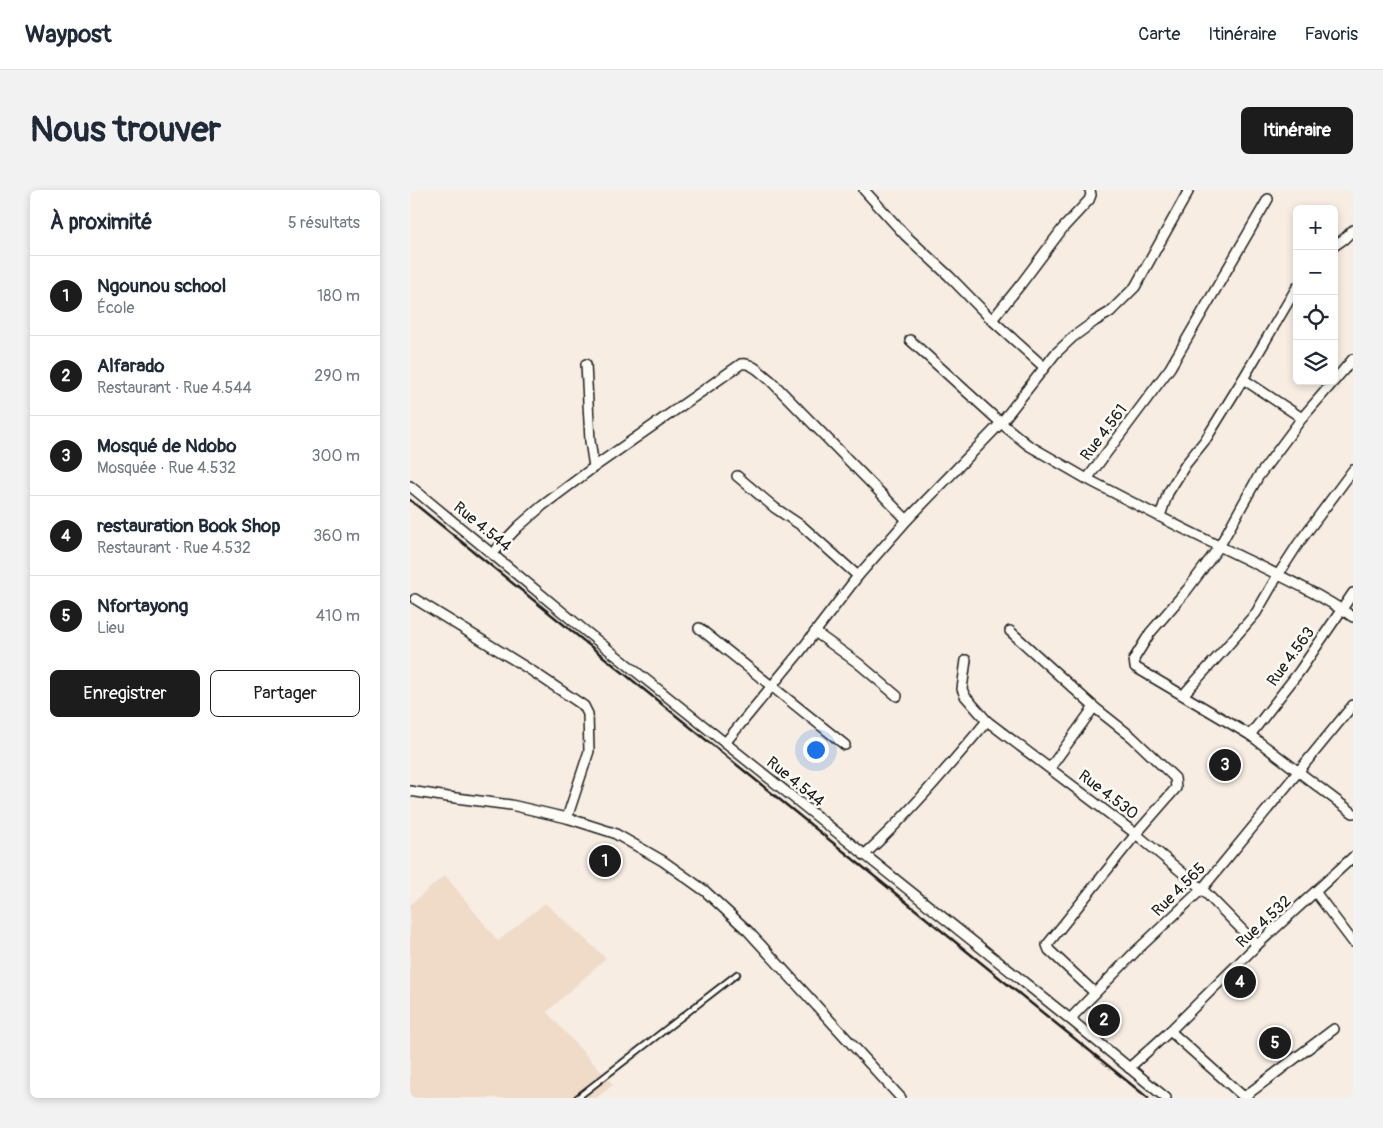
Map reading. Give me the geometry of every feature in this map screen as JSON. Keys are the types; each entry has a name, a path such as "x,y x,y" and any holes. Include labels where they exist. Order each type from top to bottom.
{"street":[{"path":"864,190 905,235 992,320 1044,367"},
{"path":"992,320 1063,228 1089,200 1090,190"},
{"path":"725,743 858,576 906,520 1001,423 1055,354 1073,337 1110,312 1135,287 1188,192"},
{"name":"Rue 4.561","path":"1268,199 1170,368 1087,479 1220,547 1278,574 1353,617"},
{"path":"1338,243 1353,230"},
{"path":"1160,516 1168,493 1186,464 1206,439 1293,295"},
{"path":"910,340 1001,423 1028,445 1087,479"},
{"path":"1338,376 1353,359"},
{"path":"493,553 542,506 594,467 745,363 750,364 770,380 906,520"},
{"path":"586,364 590,441 594,467"},
{"path":"1243,379 1302,418"},
{"path":"1331,385 1302,418 1258,477 1220,547 1187,590 1150,633 1134,659 1135,668 1250,735 1353,813"},
{"path":"1183,695 1256,612 1298,544 1353,470"},
{"path":"737,476 775,508 802,526 858,576"},
{"name":"Rue 4.544","path":"410,486 584,630 1166,1098"},
{"name":"Rue 4.563","path":"1250,735 1299,672 1353,593"},
{"path":"415,599 584,706 588,714 589,751 568,818"},
{"path":"699,628 845,746"},
{"path":"1010,630 1094,707 1132,737 1175,778 1177,783 1176,788 1136,834 1047,945 1049,950 1095,993"},
{"path":"815,632 858,663 897,696"},
{"name":"Rue 4.530","path":"966,660 962,689 965,696 988,721 1136,834 1202,889 1258,945"},
{"name":"Rue 4.565","path":"1070,1019 1202,889 1353,705"},
{"path":"1050,768 1094,707"},
{"path":"864,855 918,801 988,721"},
{"path":"410,790 511,805 568,818 614,833 663,861 706,890 748,931 901,1098"},
{"name":"Rue 4.532","path":"1129,1068 1353,857"},
{"path":"1316,893 1353,942"},
{"path":"1170,1031 1245,1098 1334,1029"}],"lane":[{"path":"577,1098 737,974"}],"shaded area":[{"path":"445,875 498,941 545,903 606,958 547,1012 613,1085 596,1098 410,1098 410,905"}],"railway":[{"path":"410,500 1148,1098"}],"place":[{"name":"Mosqué de Ndobo","path":"1225,765"},
{"name":"Ngounou school","path":"605,861"},
{"name":"restauration Book Shop","path":"1240,982"},
{"name":"Alfarado","path":"1104,1020"},
{"name":"Nfortayong","path":"1275,1043"}]}
